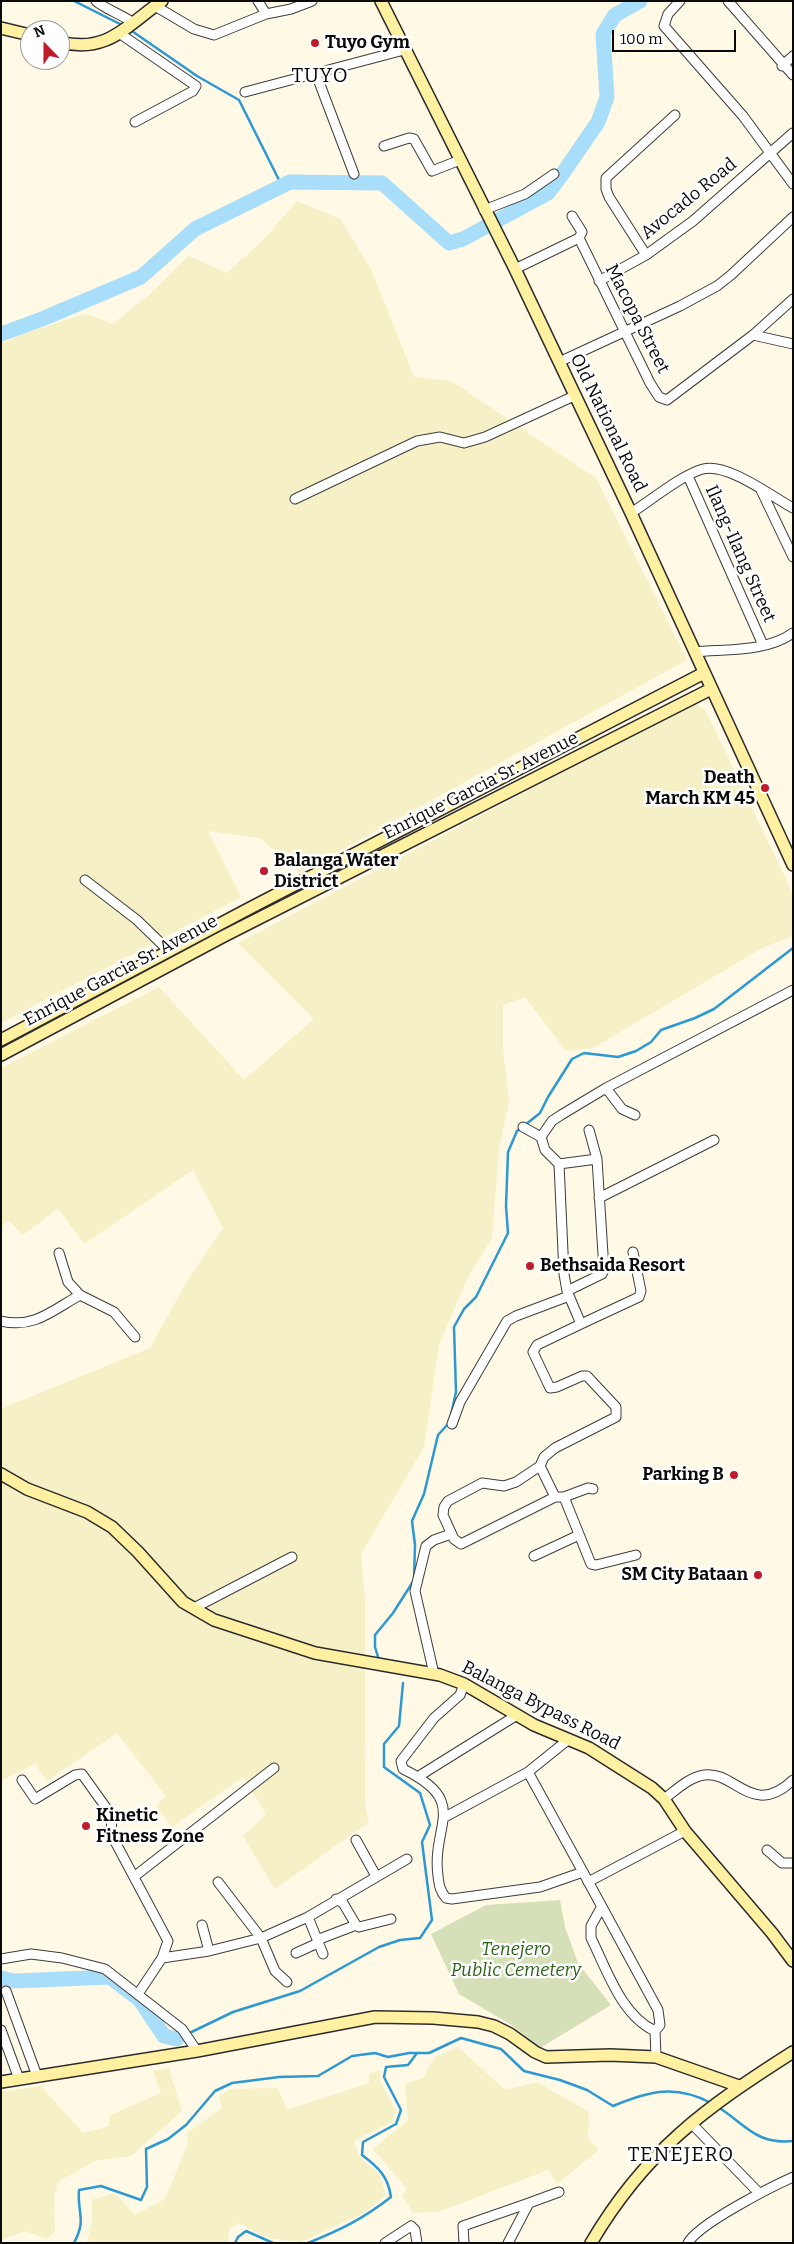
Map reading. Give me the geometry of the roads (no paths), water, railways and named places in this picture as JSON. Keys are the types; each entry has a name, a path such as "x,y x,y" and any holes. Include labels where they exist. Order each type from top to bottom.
{"main road":[{"name":"Old National Road","path":"381,1 515,269 631,513 793,865"},
{"path":"70,44 86,46 102,43 159,3"},
{"path":"1,28 20,33"},
{"name":"Enrique Garcia Sr. Avenue","path":"1,1040 704,673"},
{"name":"Enrique Garcia Sr. Avenue","path":"1,1054 224,936 711,689"},
{"path":"218,926 224,936"},
{"name":"Balanga Bypass Road","path":"1,1474 27,1489 87,1512 112,1527 138,1552 183,1602 214,1620 315,1654 434,1674 464,1684 534,1725 569,1739 611,1761 652,1788 664,1799 686,1831 772,1933 793,1961"},
{"path":"1,2082 194,2046 375,2017 405,2017 478,2022 494,2026 546,2057 610,2055 656,2057 739,2086"},
{"path":"591,2243 625,2189 648,2162 718,2101 793,2052"}],"street":[{"path":"258,1 266,14"},
{"path":"159,3 194,29 214,35 266,14 291,9 312,1"},
{"path":"680,1 668,14 664,26 743,116 793,184"},
{"path":"728,1 782,66 793,76"},
{"path":"96,2 196,86 193,91 134,122"},
{"path":"245,92 404,50"},
{"path":"782,66 793,56"},
{"path":"316,74 354,174"},
{"path":"646,255 609,197 606,189 606,178 675,115"},
{"name":"Avocado Road","path":"599,281 646,255 693,221 793,133"},
{"path":"384,146 409,138 414,139 432,171 460,160"},
{"path":"485,212 525,194 554,174"},
{"name":"Macopa Street","path":"572,216 582,232 579,238 599,281 650,383 659,397 667,400 754,334 793,299"},
{"path":"559,362 680,306 717,286 793,217"},
{"path":"515,269 579,238"},
{"path":"754,334 793,344"},
{"path":"295,499 417,441 440,437 464,443 485,437 574,396"},
{"path":"631,513 688,476 703,469 725,470 793,508"},
{"name":"Ilang-Ilang Street","path":"688,476 763,645"},
{"path":"761,490 793,557"},
{"path":"695,652 763,645 780,640 793,632"},
{"path":"85,880 137,920 169,951"},
{"path":"541,1137 552,1121 606,1088 793,990"},
{"path":"606,1088 622,1109 636,1115"},
{"path":"523,1128 541,1137 545,1150 559,1164 564,1274 568,1294 581,1324"},
{"path":"452,1424 460,1402 507,1321 568,1294 602,1274 604,1270 597,1159 589,1130"},
{"path":"599,1198 714,1140"},
{"path":"559,1164 597,1159"},
{"path":"593,1490 588,1488 559,1497 465,1543 458,1543 451,1534 443,1515 444,1507 448,1501 482,1483 504,1486 516,1482 540,1466 544,1458 555,1448 616,1417 616,1407 586,1376 550,1388 533,1352 537,1345 639,1297 641,1291 633,1252"},
{"path":"59,1253 68,1282 80,1295 114,1312 135,1336"},
{"path":"1,1322 12,1324 33,1323 80,1295"},
{"path":"540,1466 579,1535 591,1564 596,1565 636,1555"},
{"path":"434,1674 415,1591 426,1546 434,1540 451,1534"},
{"path":"534,1556 579,1535"},
{"path":"194,1608 292,1558"},
{"path":"464,1684 460,1695 434,1718 400,1761 403,1769 419,1776 439,1798 445,1817 436,1863 439,1888 446,1898 452,1900 540,1887 583,1872"},
{"path":"419,1776 517,1715"},
{"path":"445,1817 528,1772 569,1739"},
{"path":"135,1876 274,1768"},
{"path":"528,1772 658,2010 660,2025 654,2031 656,2057"},
{"path":"22,1780 35,1799 75,1775 82,1774 112,1816 111,1834 166,1935 167,1945 162,1958 138,1994"},
{"path":"664,1799 690,1780 704,1774 718,1777 753,1794 768,1794 784,1788 793,1780"},
{"path":"588,1882 686,1831"},
{"path":"356,1840 376,1876"},
{"path":"767,1850 782,1863 793,1863"},
{"path":"162,1958 209,1951 261,1938 308,1916 407,1859"},
{"path":"218,1882 261,1938 275,1971 287,1982"},
{"path":"336,1899 343,1903 356,1925"},
{"path":"601,1908 591,1926 591,1938 631,2012 642,2025 654,2031"},
{"path":"308,1916 323,1954"},
{"path":"296,1953 356,1925 359,1927 391,1919"},
{"path":"202,1925 209,1951"},
{"path":"1,1959 31,1954 62,1958 105,1969 182,2029 194,2046"},
{"path":"6,1991 36,2076"},
{"path":"1,2030 19,2079"},
{"path":"691,2123 759,2193"},
{"path":"688,2243 695,2234 759,2193 793,2177"},
{"path":"464,2243 463,2226 559,2192"},
{"path":"510,2242 529,2203"},
{"path":"385,2243 411,2226 415,2230 417,2243"}],"waterway":[{"path":"74,1 122,25"},
{"path":"1,334 42,319 141,277 195,229 290,182 382,183 449,243 463,239 548,193 563,173 598,122 607,97 603,34 615,15 640,1"},
{"path":"129,29 197,76 239,100 282,186"},
{"path":"525,1125 540,1113 572,1059 584,1053 618,1057 636,1051 651,1042 661,1030 714,1009 793,948"},
{"path":"451,1415 456,1392 454,1327 464,1309 476,1297 508,1233 506,1206 508,1152 517,1131 521,1128"},
{"path":"379,1660 375,1647 375,1635 393,1613 414,1580 415,1545 412,1521 424,1494 438,1435 449,1423"},
{"path":"177,2039 233,2012 300,1991 379,1947 400,1940 420,1938 432,1920 422,1842 430,1825 420,1793 384,1767 384,1744 399,1726 403,1683"},
{"path":"1,1978 14,1981 110,1977 140,2000 164,2036 177,2039"},
{"path":"74,2243 81,2222 79,2190 101,2186 141,2200 147,2187 146,2149 168,2139 186,2125 215,2091 232,2083 279,2077 318,2076 352,2056 375,2053 388,2057 409,2053 429,2053 461,2038 501,2049 524,2071 560,2080 587,2090 613,2106 650,2093 662,2092 686,2093 711,2103"},
{"path":"308,2243 371,2212 391,2197 385,2178 362,2155 363,2142 396,2124 401,2110 384,2077 386,2067 408,2065 417,2053"},
{"path":"718,2107 760,2136 769,2140 793,2141"},
{"path":"235,2243 238,2237 246,2231 273,2243"}],"place":[{"name":"Tuyo Gym","path":"315,43"},
{"name":"Death March KM 45","path":"765,788"},
{"name":"Balanga Water District","path":"264,871"},
{"name":"Bethsaida Resort","path":"530,1266"},
{"name":"Parking B","path":"734,1475"},
{"name":"SM City Bataan","path":"758,1575"},
{"name":"Kinetic Fitness Zone","path":"86,1826"}],"district":[{"name":"TUYO","path":"320,76"},
{"name":"TENEJERO","path":"681,2155"}],"park label":[{"name":"Tenejero Public Cemetery","path":"516,1960"}]}
